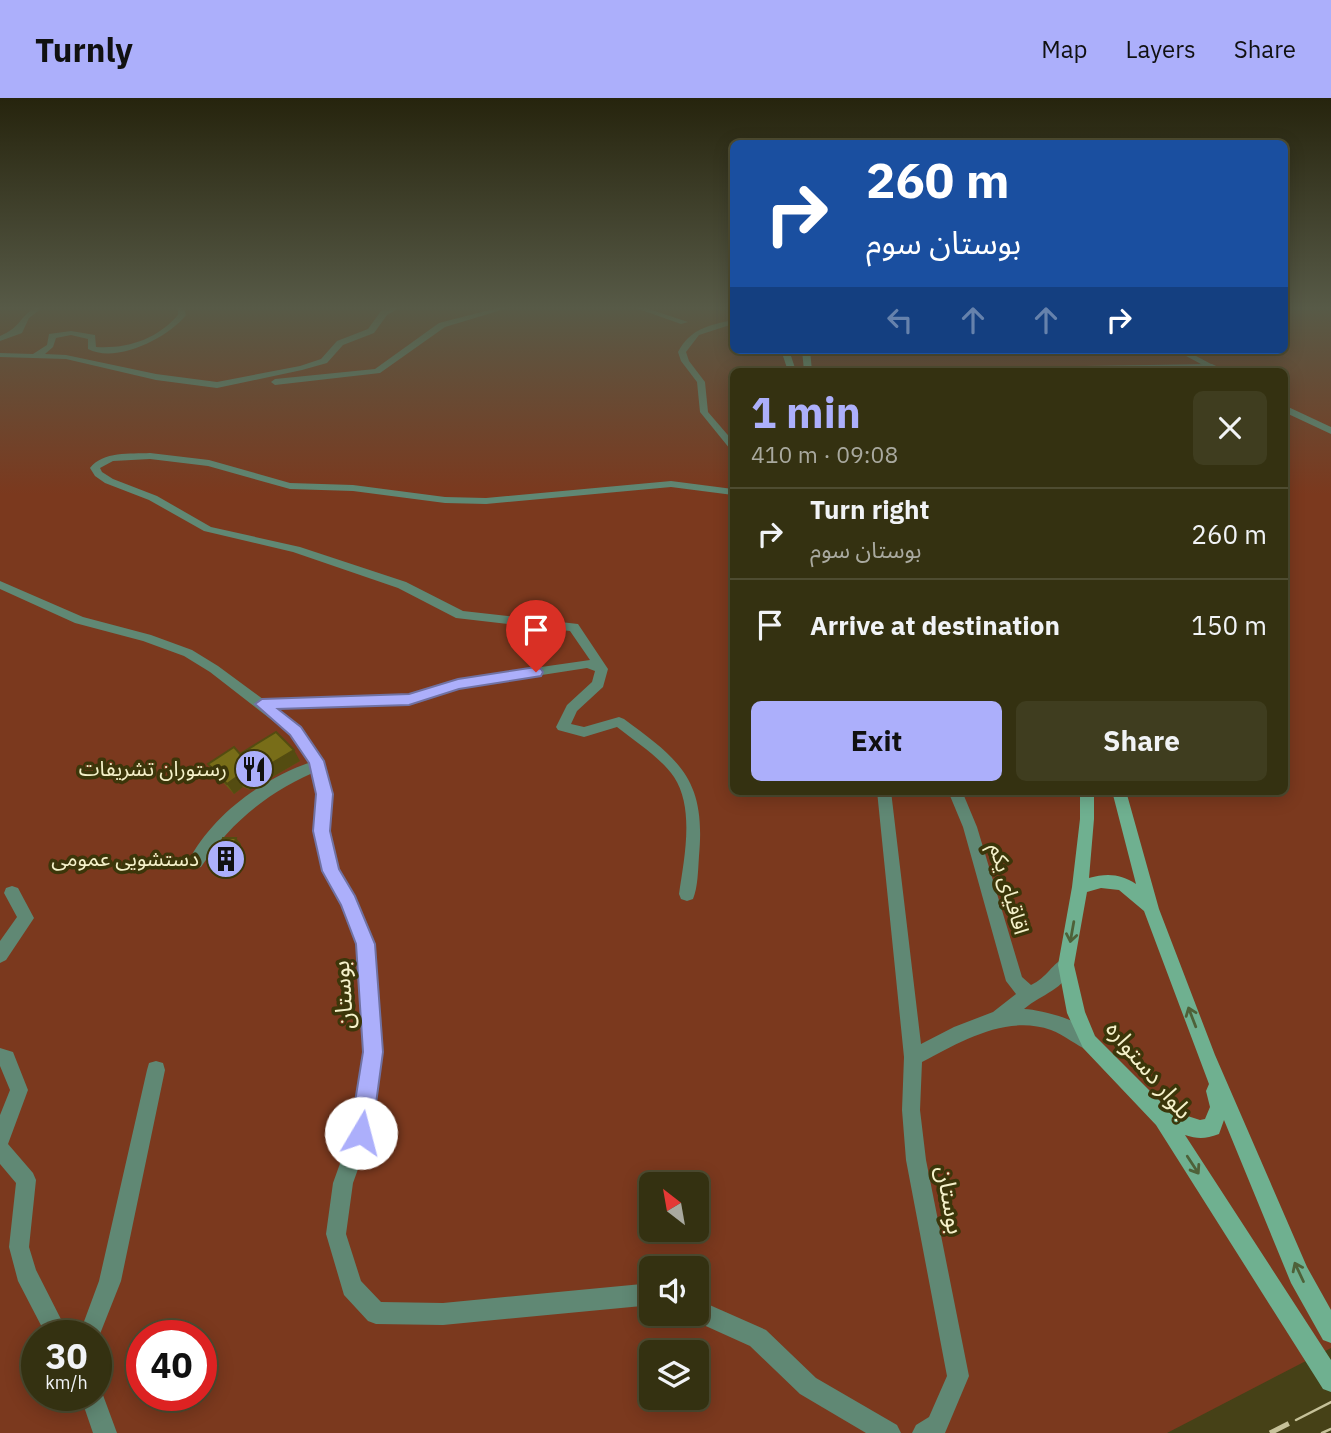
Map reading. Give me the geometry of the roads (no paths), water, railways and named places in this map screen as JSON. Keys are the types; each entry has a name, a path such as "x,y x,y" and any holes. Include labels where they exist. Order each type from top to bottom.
{"main road":[{"name":"بلوار دستواره","path":"1087,795 1080,887 1066,965 1076,1013 1089,1042 1163,1118 1331,1381"},
{"name":"بلوار دستواره","path":"1120,795 1151,909 1207,1057 1299,1275 1331,1332"},
{"path":"1080,887 1104,879 1118,881 1134,890 1151,909"},
{"path":"1163,1118 1200,1129 1212,1127 1219,1107 1207,1057"}],"street":[{"path":"126,370 217,385 276,382 378,370"},
{"path":"217,385 290,370"},
{"path":"692,370 701,382 704,412 730,443"},
{"path":"1288,410 1331,431"},
{"path":"687,894 693,845 691,811 683,779 663,758 619,722 584,732 563,727 572,708 598,684 602,670 574,627 460,615 402,585 296,550 208,529 153,498 109,481 98,474 95,468 99,463 111,458 150,456 209,463 290,486 353,488 446,500 486,501 671,484 730,492"},
{"name":"بوستان","path":"0,585 79,620 147,638 188,653 296,731 317,765 324,794 321,831 331,871 349,902 366,944 370,1000 373,1052 361,1133 343,1183 336,1234 352,1287 376,1313 443,1314 639,1294"},
{"path":"262,704 409,699 458,684 588,664 602,670"},
{"path":"196,862 211,838 241,809 277,783 317,765"},
{"name":"بوستان","path":"884,795 913,1057 911,1110 916,1160 958,1376 937,1425 924,1433"},
{"name":"اقاقیای یکم","path":"957,795 970,827 1015,981 1028,995"},
{"path":"0,954 26,918 12,893"},
{"path":"999,1019 1028,995 1048,986 1066,965"},
{"path":"913,1057 960,1033 999,1019 1033,1017 1055,1021 1089,1042"},
{"path":"0,1057 7,1058 19,1090 0,1140"},
{"path":"95,1320 110,1280 156,1070"},
{"path":"0,1149 26,1180 19,1247 26,1273 50,1320"},
{"path":"709,1316 758,1338 808,1386 889,1433"},
{"path":"96,1411 105,1433"}],"tram line":[{"path":"1296,1420 1331,1402"},
{"path":"1322,1433 1331,1429"}],"railway":[{"path":"1270,1433 1296,1420"}],"place":[{"name":"رستوران تشریفات","path":"254,769"},
{"name":"دستشویی عمومی","path":"226,859"}]}
